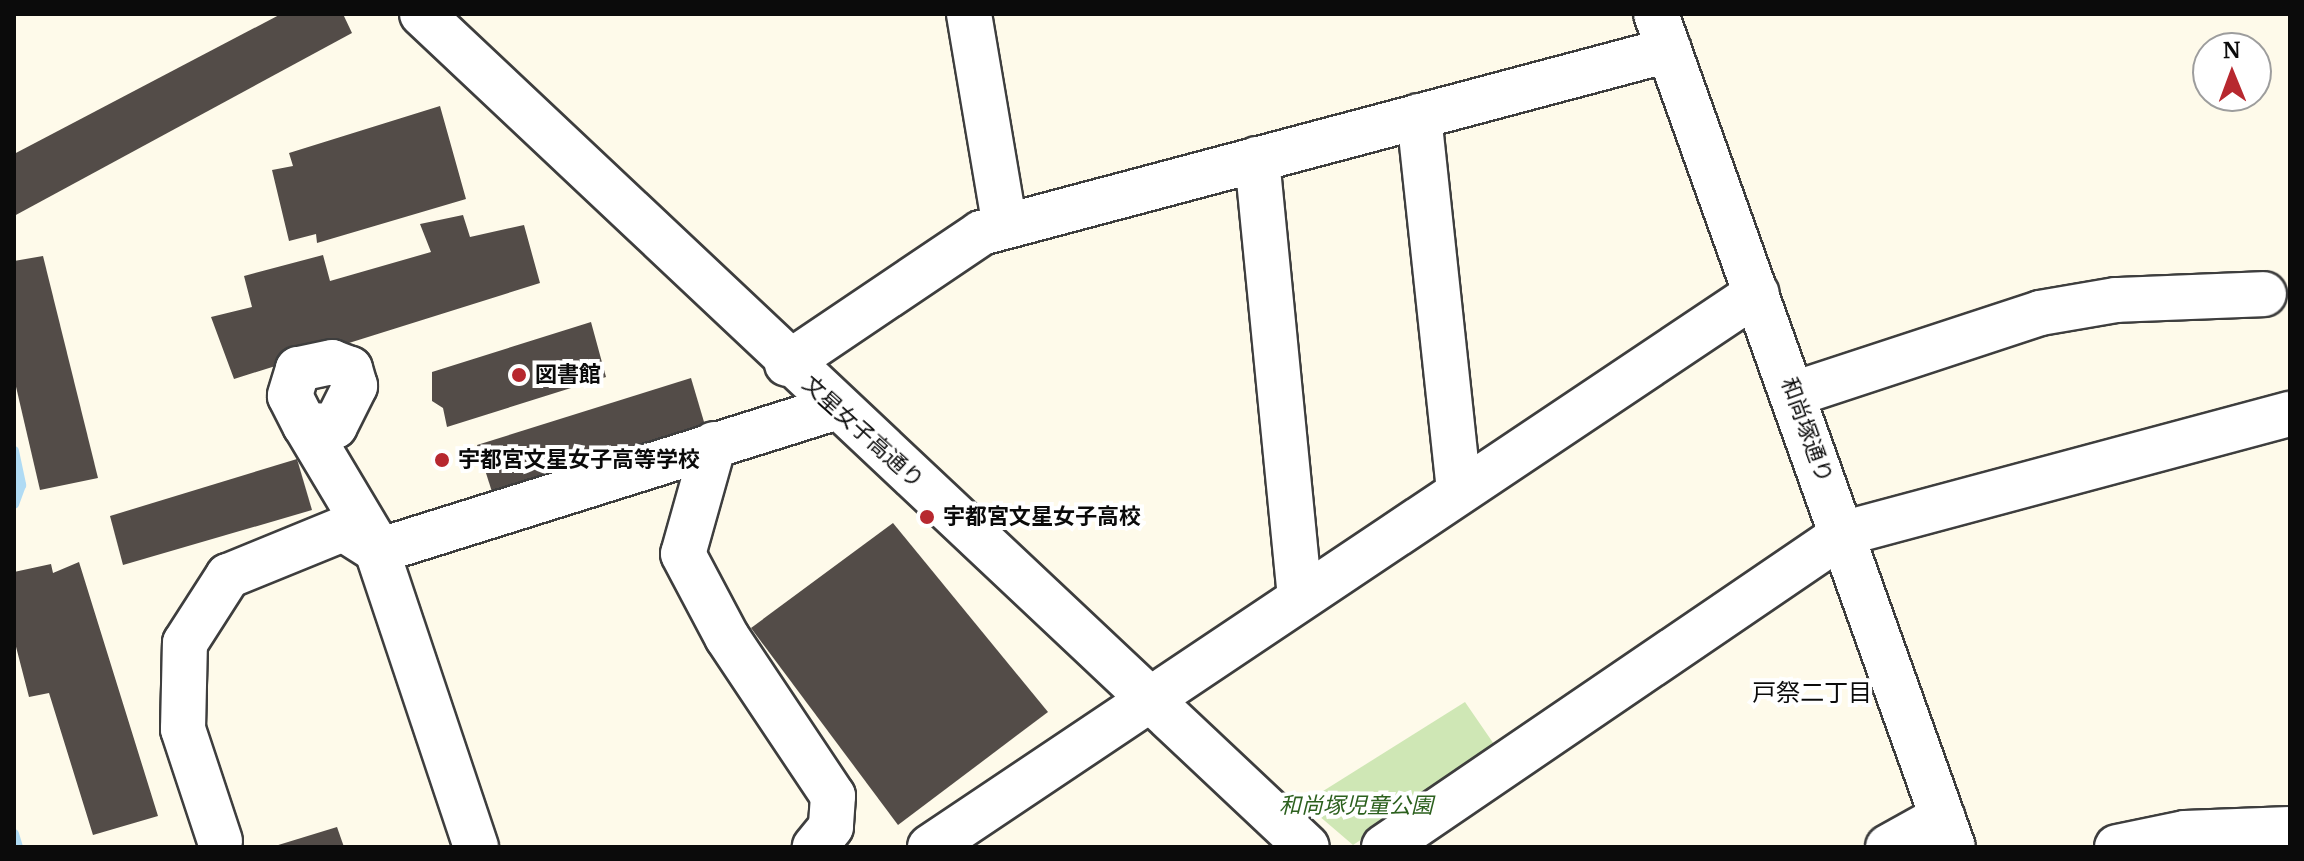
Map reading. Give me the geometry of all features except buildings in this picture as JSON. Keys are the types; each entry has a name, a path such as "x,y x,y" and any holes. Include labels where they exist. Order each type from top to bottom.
{"street":[{"name":"文星女子高通り","path":"422,14 787,364 837,407 1307,847"},
{"path":"969,14 1005,226"},
{"path":"787,364 981,233 1419,116 1662,32"},
{"name":"和尚塚通り","path":"1662,32 1845,533 1948,832"},
{"path":"1419,116 1459,490"},
{"path":"1257,159 1300,595"},
{"path":"930,847 1147,696 1757,293"},
{"path":"1794,394 2040,313 2116,300 2264,294"},
{"path":"220,841 183,729 185,643 228,576 343,529 378,551 837,407"},
{"path":"1384,847 1845,533 2290,414"},
{"path":"305,425 378,551 476,847"},
{"path":"714,444 683,554 727,637 833,796 831,827 815,847"},
{"path":"2117,847 2185,833 2290,829"},
{"path":"1888,847 1948,832"}],"green space":[{"name":"和尚塚児童公園","path":"1465,702 1498,750 1353,845 1304,803"}],"waterway":[{"path":"14,451 21,485 14,504"},
{"path":"14,834 18,847"}],"place":[{"name":"図書館","path":"519,375"},
{"name":"宇都宮文星女子高等学校","path":"442,460"},
{"name":"宇都宮文星女子高校","path":"927,517"}],"district":[{"name":"戸祭二丁目","path":"1812,693"}]}
